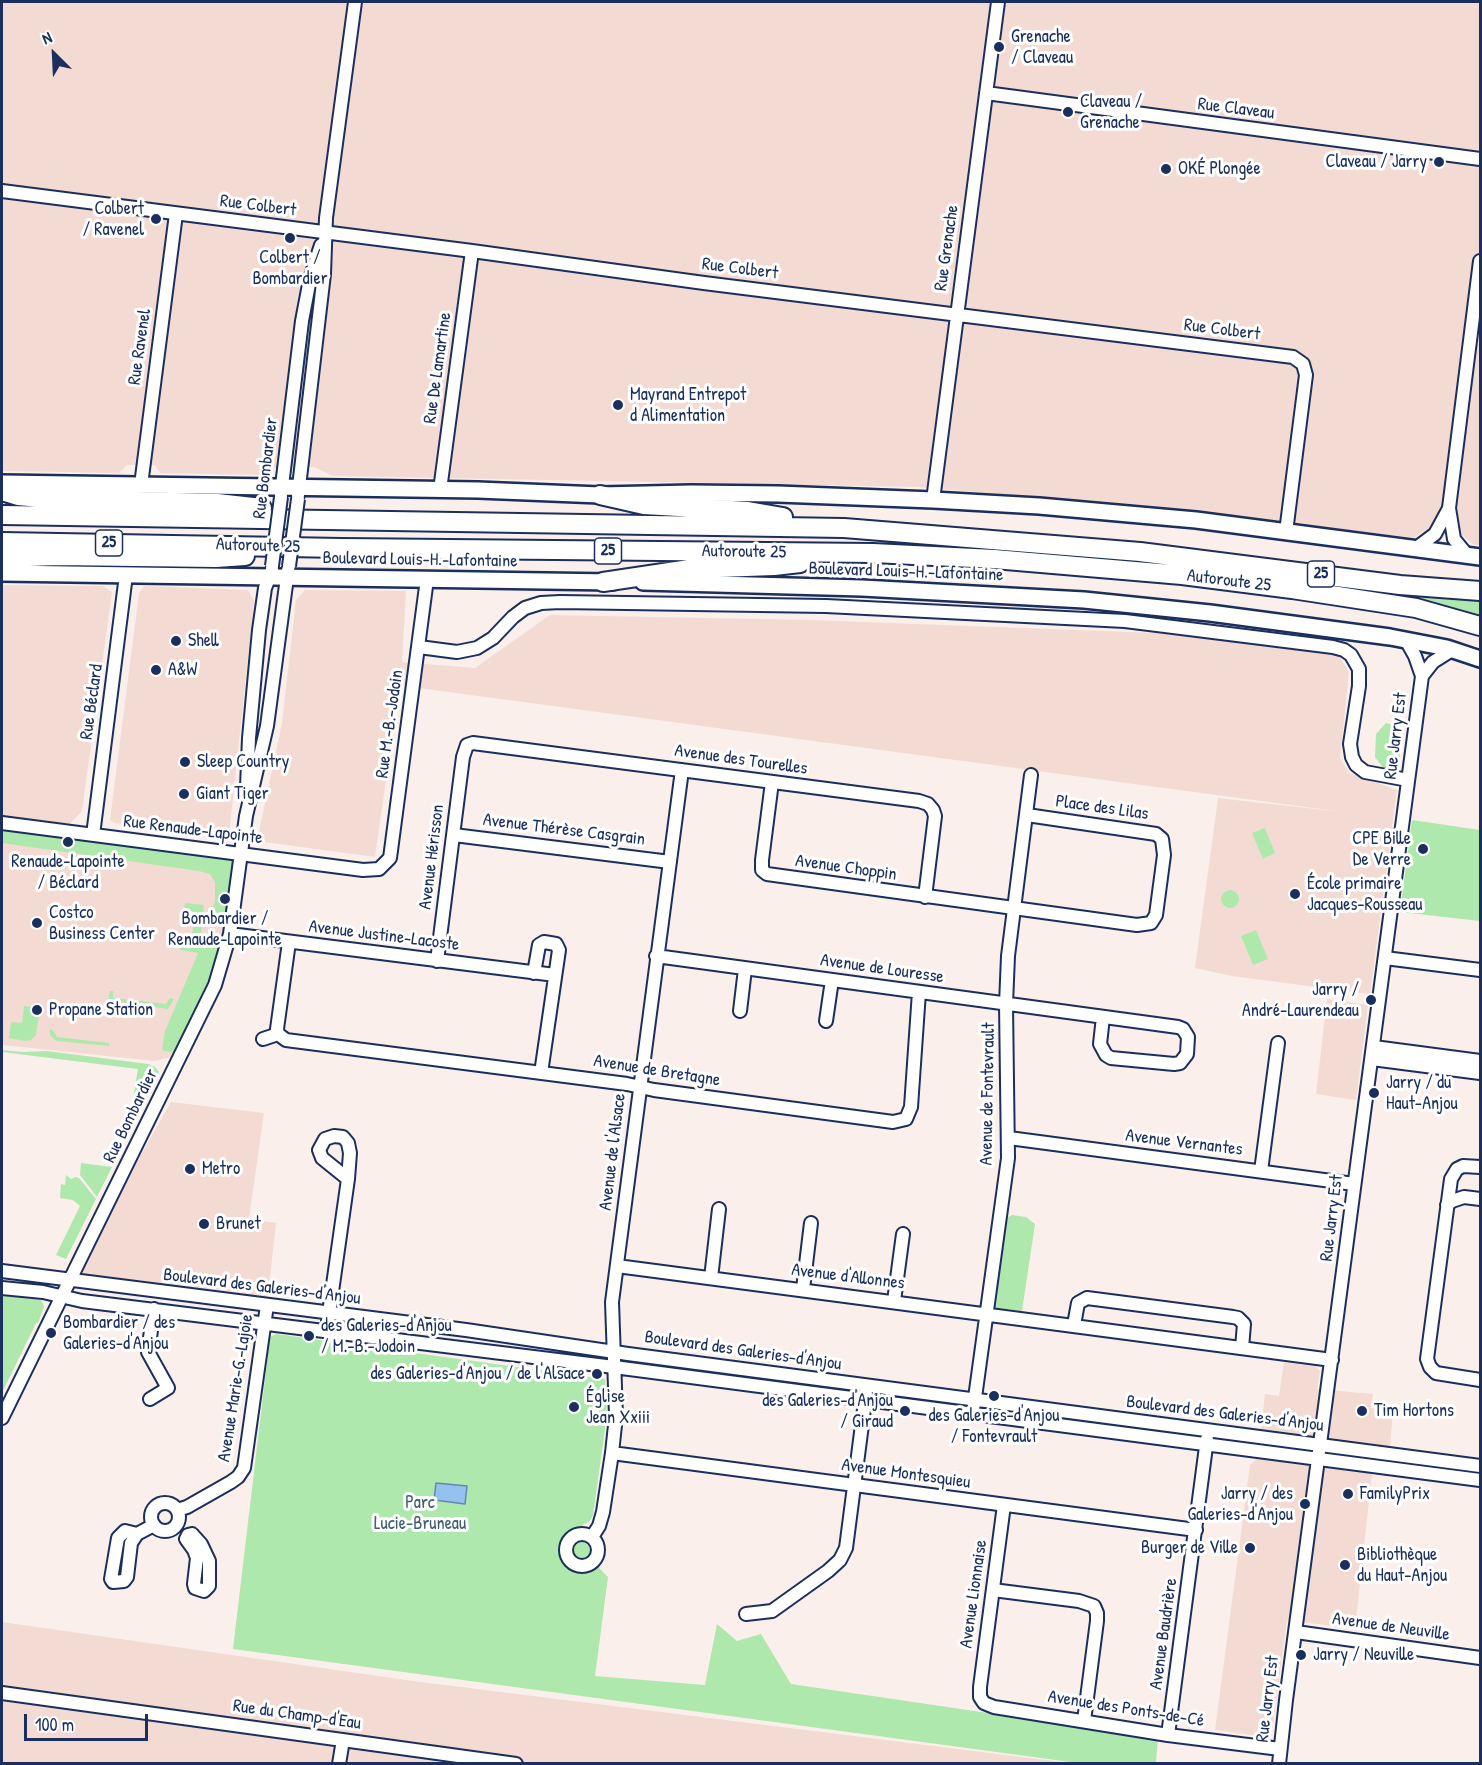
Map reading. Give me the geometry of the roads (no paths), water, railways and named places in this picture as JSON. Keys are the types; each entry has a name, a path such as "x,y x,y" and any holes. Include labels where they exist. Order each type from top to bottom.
{"highway":[{"path":"2,491 18,496 54,499 217,503 392,520"},
{"path":"600,495 644,505 748,511 844,528"},
{"name":"Autoroute 25","path":"2,515 844,528 1140,552 1400,585 1480,591"},
{"name":"Autoroute 25","path":"2,542 873,553 1019,561 1237,582 1396,605 1480,626"},
{"path":"2,558 56,556 216,558 342,548"},
{"path":"603,582 690,569 774,566 873,553"},
{"path":"1400,585 1480,583"}],"main road":[{"path":"2,483 141,485 299,493 440,490 600,495 690,493 933,500 1123,513 1474,557"},
{"name":"Boulevard Louis-H.-Lafontaine","path":"2,573 126,575 288,572 427,579 862,588 1084,600 1244,617 1406,640 1480,659"}],"street":[{"name":"Rue Bombardier","path":"2,1418 210,998 230,934 246,816 267,726 299,493 324,274 325,233 355,2"},
{"name":"Rue Grenache","path":"933,500 998,2"},
{"name":"Rue Claveau","path":"986,93 1480,159"},
{"name":"Rue Colbert","path":"2,191 1293,357 1303,364 1306,375 1286,532"},
{"name":"Rue Ravenel","path":"141,485 176,214"},
{"name":"Rue Bombardier","path":"246,816 249,738 265,588 271,572 302,321 310,279 325,233"},
{"name":"Rue De Lamartine","path":"440,490 472,251"},
{"path":"1474,557 1454,539 1449,508 1478,305 1480,261"},
{"path":"1415,549 1435,534 1449,508"},
{"name":"Rue Béclard","path":"93,835 126,575"},
{"name":"Rue M.-B.-Jodoin","path":"379,869 390,858 427,579"},
{"name":"Boulevard Louis-H.-Lafontaine","path":"419,647 457,652 477,648 493,638 525,608 541,603 560,602 826,606 1125,621 1334,647 1347,652 1358,664 1359,686 1351,751 1357,767 1365,772 1408,780"},
{"name":"Rue Jarry Est","path":"1279,1764 1422,676 1406,640"},
{"name":"Rue Jarry Est","path":"1422,676 1433,662 1452,650"},
{"name":"Avenue des Tourelles","path":"463,757 467,746 480,744 919,801 928,804 935,816 925,897"},
{"name":"Avenue Hérisson","path":"437,961 463,757"},
{"name":"Avenue de l'Alsace","path":"592,1537 599,1526 603,1512 612,1453 616,1416 612,1302 682,770"},
{"name":"Avenue de Fontevrault","path":"973,1414 1009,1138 1006,1004 1008,956 1031,775"},
{"name":"Avenue Choppin","path":"772,782 762,860 762,870 766,874 1014,909"},
{"name":"Place des Lilas","path":"1014,909 1145,925 1154,919 1157,910 1164,847 1162,839 1156,834 1027,815"},
{"name":"Rue Renaude-Lapointe","path":"2,823 240,855 363,870 379,869"},
{"name":"Avenue Thérèse Casgrain","path":"454,835 670,862"},
{"name":"Avenue Justine-Lacoste","path":"230,934 555,975"},
{"path":"263,1039 278,1034 277,1023 289,942"},
{"path":"534,973 538,947 544,942 558,945 541,1073"},
{"name":"Avenue de Louresse","path":"656,956 745,969 832,980 1102,1017 1181,1028 1188,1037 1187,1054 1180,1063 1174,1064 1111,1058 1106,1055 1100,1044 1102,1017"},
{"path":"1385,958 1480,970"},
{"path":"740,1011 745,969"},
{"path":"826,1021 832,980"},
{"name":"Avenue de Bretagne","path":"278,1034 286,1040 900,1122 906,1119 911,1107 919,992"},
{"path":"1261,1172 1278,1043"},
{"path":"1373,1053 1480,1061"},
{"path":"1373,1053 1480,1073"},
{"name":"Avenue Vernantes","path":"1009,1138 1354,1184"},
{"path":"1480,1167 1463,1166 1453,1173 1427,1359 1430,1367 1436,1373 1480,1380"},
{"path":"326,1332 348,1179"},
{"path":"1447,1205 1464,1197 1480,1198"},
{"path":"711,1278 719,1209"},
{"path":"802,1289 811,1223"},
{"path":"894,1301 903,1234"},
{"name":"Avenue d'Allonnes","path":"617,1266 1332,1360"},
{"name":"Boulevard des Galeries-d'Anjou","path":"2,1271 466,1330 867,1386 1480,1466"},
{"name":"Boulevard des Galeries-d'Anjou","path":"2,1288 43,1292 154,1310 614,1367 1480,1480"},
{"path":"1074,1325 1078,1304 1082,1299 1087,1298 1233,1317 1238,1318 1244,1324 1242,1348"},
{"name":"Avenue Marie-G.-Lajoie","path":"154,1525 152,1512 157,1505 170,1504 177,1510 187,1507 231,1482 244,1468 267,1305"},
{"name":"Boulevard des Galeries-d'Anjou","path":"150,1399 168,1388 148,1352 154,1310"},
{"path":"464,1350 466,1330"},
{"path":"746,1614 772,1611 840,1560 846,1548 867,1386"},
{"name":"Avenue Baudrière","path":"1168,1735 1208,1431"},
{"name":"Avenue Montesquieu","path":"612,1453 1196,1530"},
{"name":"Avenue Lionnaise","path":"980,1688 1004,1505"},
{"path":"176,1526 179,1516 177,1510"},
{"path":"137,1534 154,1525 164,1531 176,1526"},
{"path":"176,1526 188,1535"},
{"path":"993,1590 1079,1601 1094,1606 1097,1621 1084,1721"},
{"name":"Avenue de Neuville","path":"1296,1632 1480,1658"},
{"name":"Avenue des Ponts-de-Cé","path":"980,1688 982,1700 994,1707 1168,1735 1280,1749"},
{"name":"Rue du Champ-d'Eau","path":"2,1693 516,1764"},
{"path":"339,1764 343,1740"}],"water":[{"path":"436,1483 467,1486 465,1504 434,1500"}],"place":[{"name":"Grenache / Claveau","path":"999,47"},
{"name":"Claveau / Grenache","path":"1068,112"},
{"name":"Claveau / Jarry","path":"1439,162"},
{"name":"OKÉ Plongée","path":"1166,169"},
{"name":"Colbert / Ravenel","path":"156,219"},
{"name":"Colbert / Bombardier","path":"290,238"},
{"name":"Mayrand Entrepot d Alimentation","path":"618,405"},
{"name":"Shell","path":"176,641"},
{"name":"A&W","path":"156,670"},
{"name":"Sleep Country","path":"185,762"},
{"name":"Giant Tiger","path":"184,794"},
{"name":"Renaude-Lapointe / Béclard","path":"68,842"},
{"name":"CPE Bille De Verre","path":"1423,849"},
{"name":"École primaire Jacques-Rousseau","path":"1295,894"},
{"name":"Bombardier / Renaude-Lapointe","path":"225,899"},
{"name":"Costco Business Center","path":"37,923"},
{"name":"Jarry / André-Laurendeau","path":"1371,1000"},
{"name":"Propane Station","path":"37,1010"},
{"name":"Jarry / du Haut-Anjou","path":"1374,1093"},
{"name":"Metro","path":"190,1169"},
{"name":"Brunet","path":"204,1224"},
{"name":"Bombardier / des Galeries-d'Anjou","path":"51,1333"},
{"name":"des Galeries-d'Anjou / M.-B.-Jodoin","path":"309,1336"},
{"name":"des Galeries-d'Anjou / de l'Alsace","path":"597,1374"},
{"name":"des Galeries-d'Anjou / Fontevrault","path":"994,1396"},
{"name":"Église Jean Xxiii","path":"574,1407"},
{"name":"des Galeries-d'Anjou / Giraud","path":"905,1411"},
{"name":"Tim Hortons","path":"1362,1411"},
{"name":"FamilyPrix","path":"1348,1494"},
{"name":"Jarry / des Galeries-d'Anjou","path":"1305,1504"},
{"name":"Burger de Ville","path":"1250,1548"},
{"name":"Bibliothèque du Haut-Anjou","path":"1345,1565"},
{"name":"Jarry / Neuville","path":"1301,1655"}],"park label":[{"name":"Parc Lucie-Bruneau","path":"420,1513"}]}
